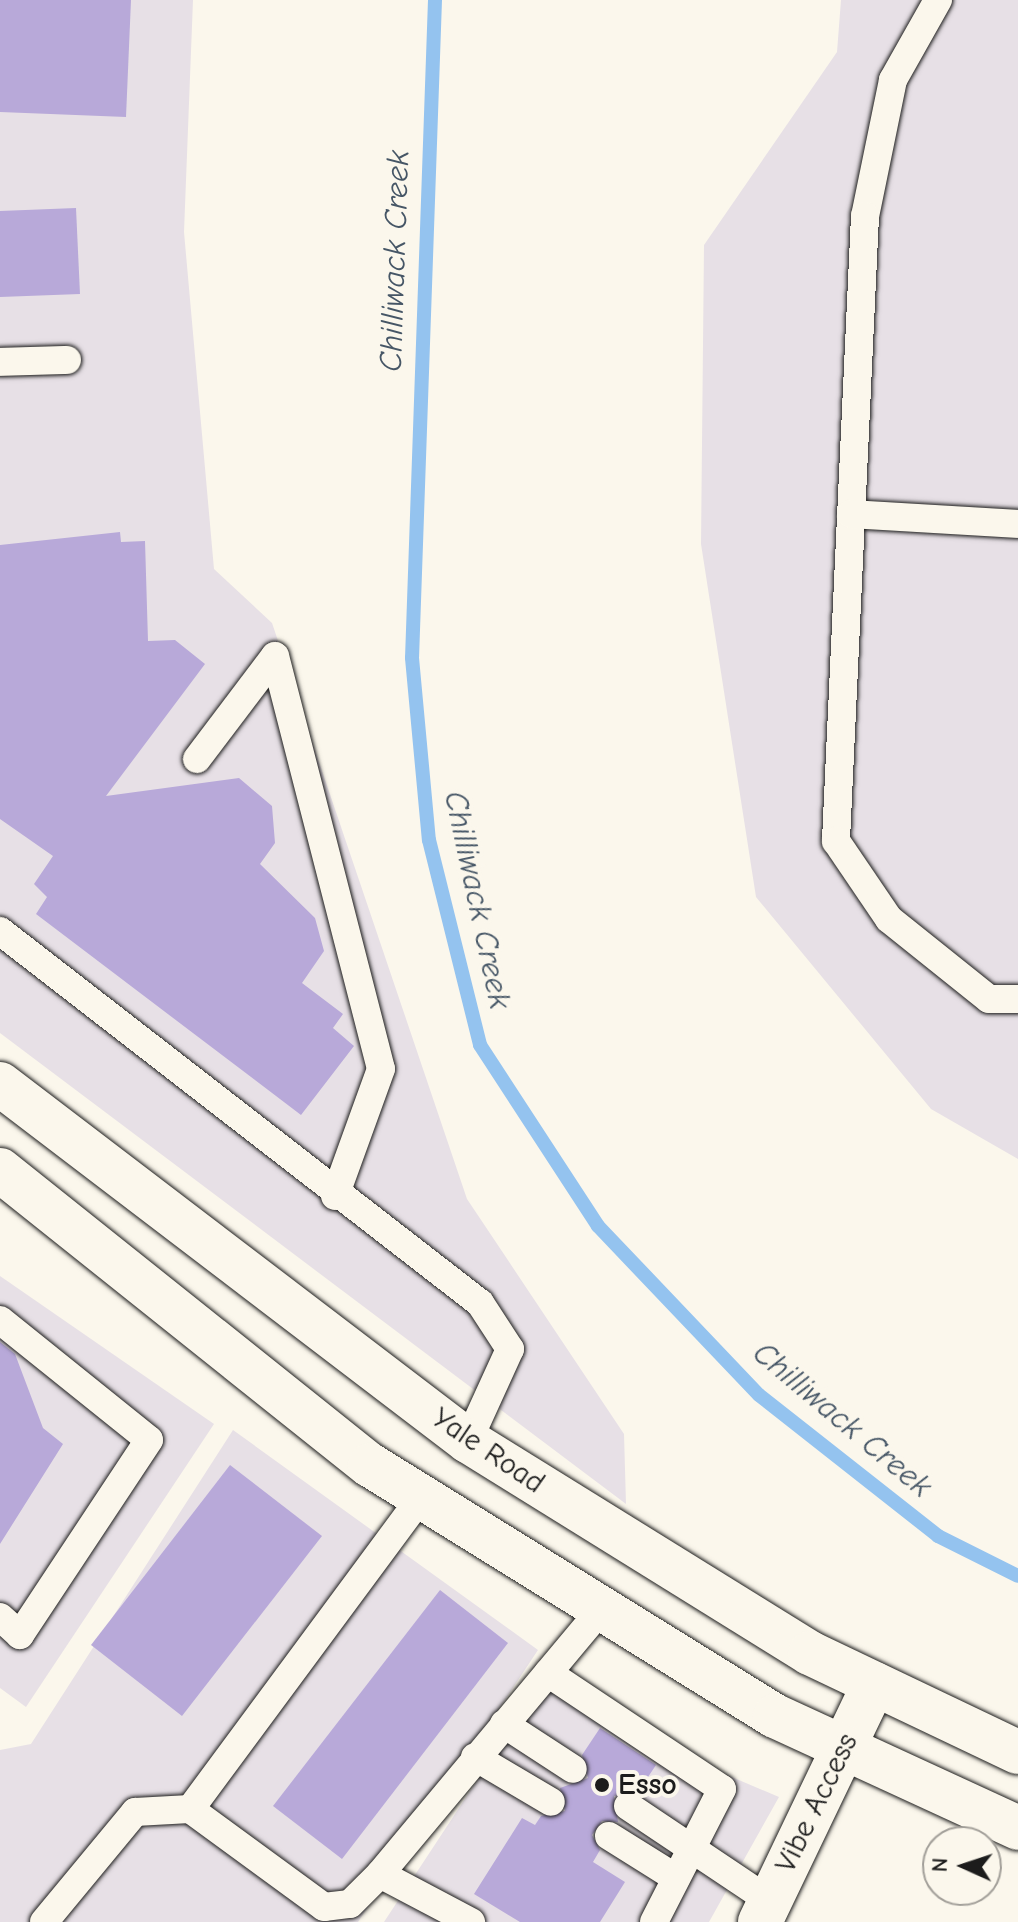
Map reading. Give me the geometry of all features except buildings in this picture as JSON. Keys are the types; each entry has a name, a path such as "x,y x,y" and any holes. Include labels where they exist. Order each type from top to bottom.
{"main road":[{"name":"Yale Road","path":"4,1094 468,1441 810,1653 1018,1752"},
{"path":"0,1170 370,1465 775,1716 1018,1828"},
{"name":"Vibe Access","path":"765,1912 874,1684"}],"lane":[{"path":"938,0 893,80 865,216 836,841 889,919 989,999 1018,999"},
{"path":"0,362 67,360"},
{"path":"851,514 1018,524"},
{"path":"197,759 275,656 381,1069 335,1196"},
{"path":"0,931 335,1196 480,1303 510,1349 468,1441"},
{"path":"0,1320 149,1440 20,1635 0,1617"},
{"path":"190,1809 422,1496"},
{"path":"44,1922 135,1812 190,1809 317,1914 350,1904 380,1874 601,1610"},
{"path":"548,1673 722,1789 654,1922"},
{"path":"504,1724 573,1769"},
{"path":"475,1757 551,1802"},
{"path":"628,1806 692,1849 765,1912"},
{"path":"609,1836 676,1878"},
{"path":"380,1874 471,1922"}],"shaded area":[{"path":"0,0 193,0 184,232 214,569 272,623 467,1199 624,1434 626,1504 0,1033"},
{"path":"841,0 1018,0 1018,1159 931,1109 756,897 701,544 704,245 837,52"},
{"path":"0,1276 214,1424 26,1707 0,1688"},
{"path":"233,1430 538,1650 358,1922 0,1922 0,1750 31,1744"},
{"path":"555,1662 720,1772 779,1797 709,1922 384,1922"}],"waterway":[{"name":"Chilliwack Creek","path":"435,0 412,658 429,840 480,1045 598,1226 759,1395 938,1536 1018,1576"}],"place":[{"name":"Esso","path":"602,1785"}]}
